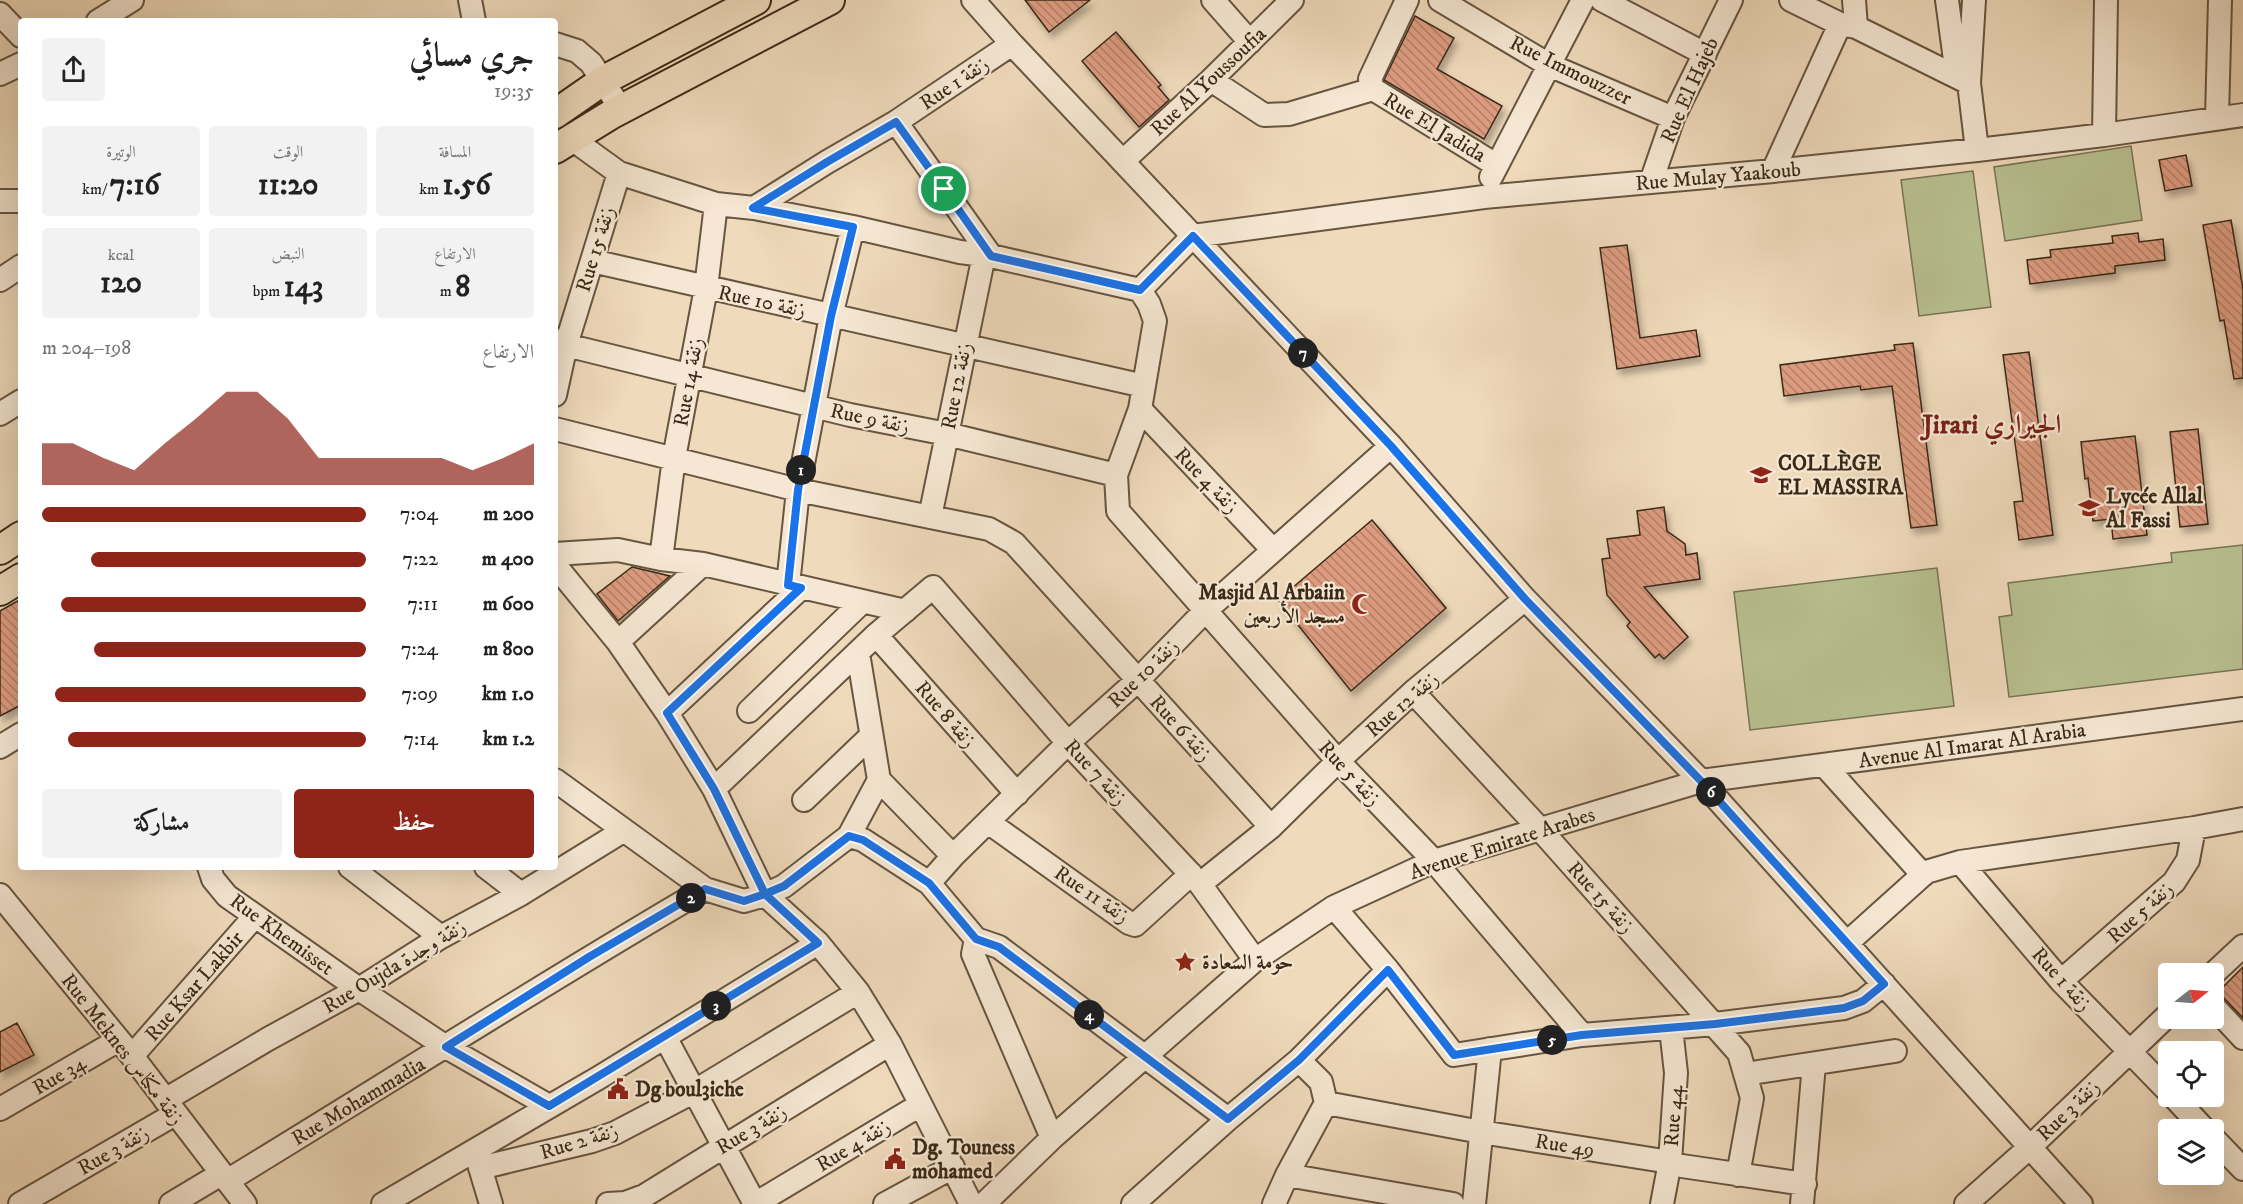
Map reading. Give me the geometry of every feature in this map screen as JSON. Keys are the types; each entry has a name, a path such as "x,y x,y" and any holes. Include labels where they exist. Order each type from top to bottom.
{"main road":[{"path":"558,112 604,80 756,0"},
{"path":"563,144 621,109 830,0"},
{"path":"0,550 18,538"},
{"path":"0,591 18,580"}],"street":[{"path":"103,18 132,0"},
{"path":"470,0 473,18"},
{"path":"973,0 1391,446 1525,599 1701,781 2081,1204"},
{"path":"1213,0 1250,42"},
{"name":"Rue Al Youssoufia","path":"1123,161 1211,80 1292,0"},
{"path":"1372,84 1407,0"},
{"name":"Rue Immouzzer","path":"1440,0 1550,65 1673,118"},
{"path":"1484,197 1496,165 1583,0"},
{"path":"1602,0 1705,54"},
{"name":"Rue El Hajeb","path":"1651,182 1673,118 1731,0"},
{"path":"1791,0 1963,79"},
{"path":"1773,171 1848,26 1854,0"},
{"path":"1947,0 1977,150"},
{"path":"1963,79 1974,0"},
{"path":"2104,135 2106,0"},
{"path":"2217,118 2220,0"},
{"path":"0,14 18,33"},
{"name":"Rue 1 زنقة","path":"753,208 896,122 1012,44"},
{"path":"558,45 577,51 591,63 621,109"},
{"path":"0,75 18,66"},
{"name":"Rue El Jadida","path":"1211,80 1264,115 1289,114 1372,84 1496,165"},
{"name":"Rue Mulay Yaakoub","path":"1193,236 1484,197 1977,150 2243,115"},
{"name":"Rue 1 زنقة","path":"896,122 988,256"},
{"path":"563,144 619,173 716,204 753,208 853,227 1140,290 1149,304 1155,321 1140,410 1116,475"},
{"name":"Rue 15 زنقة","path":"558,364 560,343 592,261 619,173"},
{"path":"0,201 18,201"},
{"name":"Rue 14 زنقة","path":"661,559 674,458 706,288 716,204"},
{"path":"667,713 795,587 798,490 831,316 853,227"},
{"path":"1140,290 1193,236"},
{"name":"Rue 12 زنقة","path":"930,517 964,345 988,256"},
{"name":"Rue 10 زنقة","path":"592,261 1144,386"},
{"path":"0,280 18,269"},
{"name":"Rue 9 زنقة","path":"560,343 813,406 947,434 1116,475"},
{"path":"0,414 18,402"},
{"name":"Rue 4 زنقة","path":"1140,410 1273,550"},
{"path":"558,430 798,490 930,517"},
{"name":"Rue 10 زنقة","path":"929,883 953,856 1068,742 1138,680 1205,611 1391,446"},
{"name":"Rue 5 زنقة","path":"1116,475 1118,511 1338,761 1434,861 1582,1035"},
{"name":"Rue 6 زنقة","path":"930,517 990,529 1014,543 1271,827"},
{"path":"558,554 618,550 661,559 703,564 905,611"},
{"path":"618,642 703,564"},
{"path":"558,569 618,642 667,713 714,789 765,894 818,943 858,992 890,1044 971,1204"},
{"name":"Rue 7 زنقة","path":"905,611 933,587 1068,742 1196,879 1256,960"},
{"name":"Rue 12 زنقة","path":"1196,879 1271,827 1413,692 1525,599"},
{"path":"749,711 862,602"},
{"path":"714,789 876,635 905,611"},
{"name":"Rue 8 زنقة","path":"876,635 1017,794"},
{"path":"858,653 879,780 953,856"},
{"name":"Rue 15 زنقة","path":"1413,692 1539,828 1739,1053 1752,1098 1738,1175"},
{"name":"Avenue Al Imarat Al Arabia","path":"1701,781 2243,709"},
{"path":"0,747 18,736"},
{"path":"804,800 871,736"},
{"path":"1824,765 1923,875"},
{"path":"558,782 705,889 744,901 784,886 849,836 879,780"},
{"name":"Avenue Emirate Arabes","path":"984,1204 1052,1138 1256,960 1334,907 1434,861 1701,781"},
{"path":"1846,943 1923,875 1960,861 2243,819"},
{"name":"Rue 11 زنقة","path":"988,822 1129,923 1135,924 1196,879"},
{"name":"Rue 5 زنقة","path":"2061,981 2174,882 2188,860 2194,828"},
{"name":"Rue Oujda زنقة وجدة","path":"170,1107 268,1039 359,989 441,937 521,894 623,831"},
{"path":"849,836 863,840 929,883 976,939 999,947 1228,1119"},
{"name":"Rue 1 زنقة","path":"1960,861 2061,981 2158,1081"},
{"name":"Rue Khemisset","path":"210,870 213,879 227,896 359,989 446,1047 549,1106"},
{"path":"354,870 441,937"},
{"path":"490,870 521,894"},
{"name":"Rue Mohammadia","path":"224,1178 446,1047 589,957 705,889"},
{"name":"Rue Meknes زنقة مكناس","path":"0,895 125,1049 245,1204"},
{"path":"1334,907 1388,970 1454,1055 1582,1035 1715,1024 1844,1008 1863,1001 1884,984"},
{"name":"Rue Ksar Lakbir","path":"125,1049 255,916"},
{"path":"976,939 973,954 1052,1138"},
{"path":"383,1204 477,1159 549,1106 818,943"},
{"path":"2224,964 2243,946"},
{"path":"1133,1204 1228,1119 1299,1060 1388,970"},
{"name":"Rue 2 زنقة","path":"477,1159 592,1141 615,1133 694,1090 858,992"},
{"path":"2224,1018 2243,1038"},
{"name":"Rue 3 زنقة","path":"1966,1204 2030,1147 2158,1024"},
{"name":"Rue 44","path":"1662,1204 1670,1162 1676,1073 1671,1028"},
{"path":"665,1037 755,1204"},
{"name":"Rue 3 زنقة","path":"608,1204 625,1203 644,1196 890,1044"},
{"name":"Rue 34","path":"0,1109 125,1049"},
{"path":"1474,1204 1490,1049"},
{"path":"1745,1074 1895,1051"},
{"path":"1274,1204 1326,1103 1321,1082 1299,1060"},
{"path":"1803,1194 1814,1064"},
{"name":"Rue 49","path":"1326,1103 1481,1132 1670,1162 1738,1175 1803,1194"},
{"name":"Rue 4 زنقة","path":"755,1204 920,1105"},
{"name":"Rue 3 زنقة","path":"20,1204 170,1107"},
{"path":"2183,1107 2195,1119"},
{"path":"2224,1149 2243,1169"},
{"path":"477,1159 491,1204"},
{"path":"885,1204 953,1167"},
{"path":"1287,1175 1453,1204"},
{"path":"171,1204 224,1178"}],"green space":[{"path":"2131,146 2142,220 2005,241 1994,167"},
{"path":"1973,171 1991,307 1919,316 1901,180"},
{"path":"2243,545 2243,669 2009,697 1999,617 2012,615 2008,583 2172,562 2171,553"},
{"path":"1937,568 1954,706 1750,730 1734,592"}],"building":[{"path":"1025,0 1090,0 1049,32"},
{"path":"1415,16 1454,38 1437,69 1502,106 1484,139 1384,80"},
{"path":"1116,32 1161,85 1158,87 1169,100 1139,127 1082,61"},
{"path":"2186,155 2192,186 2165,191 2159,160"},
{"path":"2231,220 2243,289 2243,378 2234,379 2224,320 2220,321 2203,225"},
{"path":"2138,233 2139,242 2163,239 2165,260 2115,266 2115,273 2030,284 2027,260 2051,257 2050,250 2113,243 2112,236"},
{"path":"1627,245 1640,338 1696,330 1700,356 1617,369 1600,248"},
{"path":"1913,343 1937,525 1911,528 1892,386 1861,390 1860,386 1784,396 1780,365 1895,350 1894,345"},
{"path":"2029,352 2053,535 2019,540 2014,502 2023,501 2003,355"},
{"path":"2198,429 2208,524 2180,527 2170,432"},
{"path":"2135,436 2147,535 2113,539 2111,519 2093,521 2081,442"},
{"path":"1664,507 1667,531 1685,544 1686,555 1697,553 1700,579 1644,587 1688,637 1664,659 1659,654 1655,658 1627,626 1630,622 1607,595 1602,559 1610,558 1607,539 1640,535 1637,511"},
{"name":"Masjid Al Arbaiin مسجد الأربعين","path":"1372,520 1446,608 1351,691 1278,600"},
{"path":"632,567 670,576 618,621 597,594"},
{"path":"18,601 18,707 0,716 0,611"},
{"path":"2243,967 2243,1018 2224,998 2224,986"},
{"path":"17,1023 34,1055 0,1072 0,1032"}],"place":[{"name":"COLLÈGE EL MASSIRA","path":"1761,475"},
{"name":"Lycée Allal Al Fassi","path":"2089,508"},
{"name":"Masjid Al Arbaiin مسجد الأربعين","path":"1362,604"},
{"name":"حومة السعادة","path":"1185,962"},
{"name":"Dg boul3iche","path":"618,1089"},
{"name":"Dg. Touness mohamed","path":"895,1159"}],"district":[{"name":"Jirari الجيراري","path":"1992,424"}],"route":[{"path":"944,189 896,122 753,208 853,227 831,316 798,490 788,585 801,588 667,713 714,789 765,894 744,901 705,889 589,957 446,1047 549,1106 818,943 765,894 784,886 849,836 863,840 929,883 976,939 999,947 1228,1119 1299,1060 1388,970 1454,1055 1582,1035 1715,1024 1844,1008 1863,1001 1884,984 1701,781 1525,599 1391,446 1193,236 1140,290 991,256 944,189"}]}
